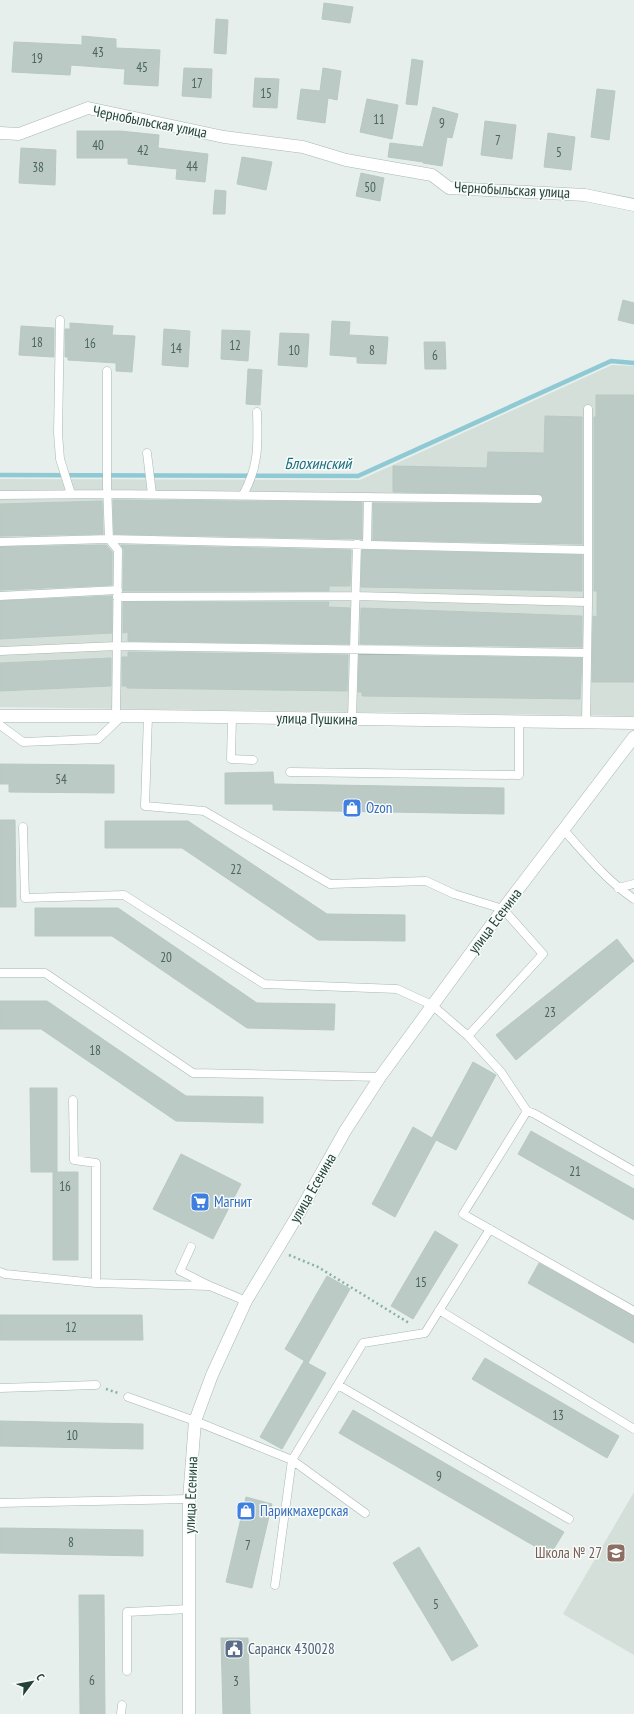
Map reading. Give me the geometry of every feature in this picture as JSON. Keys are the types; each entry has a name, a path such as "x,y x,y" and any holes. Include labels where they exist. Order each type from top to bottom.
{"street":[{"name":"Чернобыльская улица","path":"0,133 19,134 88,108 224,137 303,147 346,160 432,175 449,188 585,194 634,204"},
{"name":"улица Пушкина","path":"0,716 148,716 634,722"},
{"name":"улица Есенина","path":"189,1714 188,1499 195,1421 212,1375 246,1301 345,1131 380,1077 503,909 634,737"}],"lane":[{"path":"60,320 58,433 60,459 71,494"},
{"path":"0,725 23,742 98,739 119,716 117,646 118,550 109,539 107,490 107,371"},
{"path":"586,722 588,602 588,409"},
{"path":"243,495 256,465 258,441 257,412"},
{"path":"147,453 152,490"},
{"path":"0,495 71,494 107,490 152,490 243,495 538,499"},
{"path":"367,544 368,497"},
{"path":"0,542 109,539 587,550"},
{"path":"352,719 357,544"},
{"path":"0,596 118,593 356,596 588,602"},
{"path":"0,651 117,646 587,653"},
{"path":"148,716 145,806 204,810 330,884 426,881 454,894 503,909 543,954 468,1036"},
{"path":"232,717 231,760 253,760"},
{"path":"290,772 519,775 518,721"},
{"path":"23,827 25,898 124,895 264,984 397,989 432,1005 468,1036 501,1072 527,1111 535,1114 634,1171"},
{"path":"564,829 599,871 618,888 634,899"},
{"path":"618,888 634,884"},
{"path":"0,973 45,973 193,1073 380,1077"},
{"path":"73,1100 74,1160 96,1163 96,1283"},
{"path":"527,1111 463,1214 634,1312"},
{"path":"274,1585 292,1460 363,1344 425,1333 490,1229"},
{"path":"191,1247 180,1271 210,1286 246,1301"},
{"path":"0,1272 5,1274 96,1283 210,1286"},
{"path":"439,1310 634,1429"},
{"path":"338,1385 569,1519"},
{"path":"0,1388 96,1386"},
{"path":"128,1397 195,1421 292,1460 365,1513"},
{"path":"0,1503 188,1499"},
{"path":"127,1671 128,1612 189,1609"},
{"path":"121,1714 122,1705"}],"path":[{"path":"277,1250 318,1267 425,1333"},
{"path":"96,1386 128,1397"}],"shaded area":[{"path":"612,365 634,366 634,716 0,707 0,479 360,480"},
{"name":"Школа № 27","path":"634,1492 634,1655 563,1614"}],"building":[{"path":"324,3 353,7 350,23 322,19"},
{"path":"216,19 228,20 226,54 214,53"},
{"path":"82,36 116,39 116,48 160,50 158,86 124,84 125,69 71,65 70,75 12,72 14,42 82,45"},
{"path":"412,59 423,61 417,105 406,104"},
{"path":"184,68 212,69 211,98 182,96"},
{"path":"323,68 341,71 337,100 328,98 325,123 297,119 301,89 320,91"},
{"path":"255,78 279,79 277,108 253,107"},
{"path":"597,89 615,91 609,140 591,137"},
{"path":"367,99 398,105 392,139 360,132"},
{"path":"433,107 458,114 452,138 447,137 442,166 388,157 390,143 423,147"},
{"path":"485,121 516,125 512,159 481,155"},
{"path":"77,131 120,131 159,135 158,148 208,154 205,182 176,179 177,169 128,164 128,158 77,158"},
{"path":"548,133 575,137 571,170 544,167"},
{"path":"21,148 56,150 55,185 19,183"},
{"path":"242,157 272,162 266,190 237,184"},
{"path":"361,173 384,178 380,201 356,196"},
{"path":"215,190 226,191 225,214 213,214"},
{"path":"623,300 634,303 634,324 618,320"},
{"path":"332,321 350,322 349,335 388,337 386,364 357,363 357,357 330,355"},
{"path":"70,323 113,326 112,335 135,336 132,372 116,371 116,363 68,360 68,357 65,357 65,329 70,329"},
{"path":"21,326 54,328 54,357 19,355"},
{"path":"164,329 190,331 188,367 162,365"},
{"path":"222,330 250,331 248,361 221,359"},
{"path":"280,333 309,334 307,367 278,365"},
{"path":"424,342 445,342 446,369 425,369"},
{"path":"248,369 262,370 260,405 246,404"},
{"path":"596,395 634,395 634,682 592,682 593,616 597,617 597,591 594,591 594,417 596,417"},
{"path":"545,416 582,417 582,544 373,540 373,503 541,504 543,497 538,494 393,492 393,466 487,468 488,452 544,453"},
{"path":"113,500 361,502 362,539 114,534"},
{"path":"102,501 103,534 0,536 0,504"},
{"path":"106,545 112,552 112,585 0,590 0,547"},
{"path":"121,545 351,550 350,586 329,586 329,591 123,591 124,550"},
{"path":"362,550 582,555 582,591 361,587"},
{"path":"112,596 112,633 0,639 0,601"},
{"path":"123,602 329,602 328,607 350,608 349,644 128,641 128,632 123,633"},
{"path":"361,608 582,616 582,647 360,644"},
{"path":"128,652 348,655 347,691 127,688 127,686 122,686 122,657 128,657"},
{"path":"359,655 582,658 580,699 362,696 362,692 358,692"},
{"path":"111,658 111,686 0,691 0,663"},
{"path":"0,764 114,765 114,793 9,792 9,784 0,784"},
{"path":"273,772 274,784 504,788 504,814 273,810 273,804 225,804 225,773"},
{"path":"0,820 15,820 16,907 0,907"},
{"path":"105,821 188,821 327,914 405,915 405,941 318,940 182,848 105,848"},
{"path":"35,908 118,908 257,1003 335,1004 334,1030 247,1028 112,936 35,936"},
{"path":"617,939 634,961 516,1060 496,1035"},
{"path":"0,1001 47,1001 186,1096 263,1097 263,1123 176,1121 41,1029 0,1029"},
{"path":"473,1062 496,1075 456,1150 436,1140 395,1217 372,1204 413,1127 432,1138"},
{"path":"30,1088 57,1088 57,1172 31,1172"},
{"path":"531,1131 634,1189 634,1220 518,1154"},
{"path":"181,1154 241,1184 213,1239 153,1209"},
{"path":"53,1172 78,1172 78,1260 53,1260"},
{"path":"435,1231 458,1245 413,1319 391,1306"},
{"path":"539,1263 634,1316 634,1343 528,1283"},
{"path":"327,1276 350,1289 308,1363 285,1349"},
{"path":"0,1315 142,1315 143,1340 0,1340"},
{"path":"485,1358 619,1436 607,1458 472,1379"},
{"path":"304,1361 326,1373 282,1449 260,1437"},
{"path":"353,1410 564,1532 550,1555 339,1433"},
{"path":"0,1421 143,1424 143,1449 0,1446"},
{"path":"246,1497 272,1504 252,1588 226,1582"},
{"path":"0,1528 143,1530 143,1556 0,1553"},
{"path":"419,1547 478,1646 452,1661 393,1563"},
{"path":"79,1595 104,1595 105,1714 80,1714"},
{"path":"221,1638 248,1638 250,1714 223,1714"}],"waterway":[{"name":"Блохинский","path":"0,475 358,476 611,361 634,363"}],"place":[{"name":"Ozon","path":"352,808"},
{"name":"Магнит","path":"200,1202"},
{"name":"Парикмахерская","path":"246,1511"},
{"name":"Школа № 27","path":"616,1553"},
{"name":"Саранск 430028","path":"234,1649"}]}
